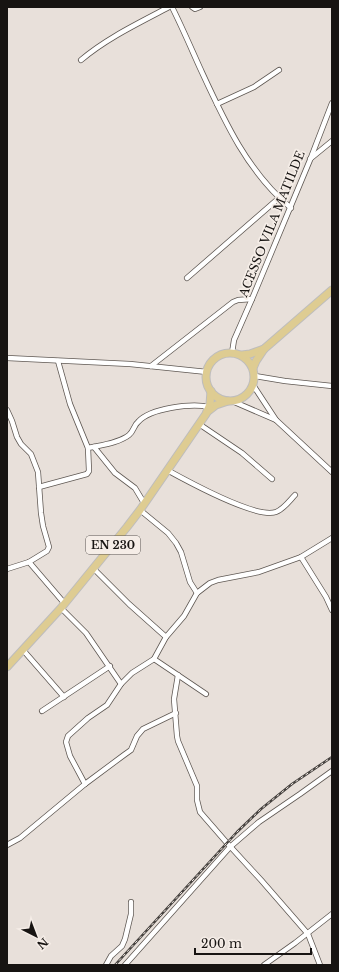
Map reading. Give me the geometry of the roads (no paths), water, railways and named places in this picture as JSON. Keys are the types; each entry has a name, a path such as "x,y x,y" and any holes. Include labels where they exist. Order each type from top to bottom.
{"main road":[{"path":"253,368 264,349 332,290"},
{"path":"242,355 249,361 253,368 255,376 253,386 248,394 240,399 230,401 223,400 211,392 208,386 206,372 210,364 216,358 224,354 250,354 264,349"},
{"name":"EN 230","path":"7,667 63,606 140,510 199,424 207,410 211,399 211,392"},
{"name":"EN 230","path":"207,410 216,405 230,401"}],"street":[{"path":"81,60 94,49 115,36 169,7"},
{"path":"172,7 216,104 237,143 268,188 290,208"},
{"path":"192,7 195,9 200,7"},
{"path":"216,104 254,87 278,70"},
{"name":"ACESSO VILA MATILDE","path":"232,353 234,340 310,160 332,102"},
{"path":"310,160 332,141"},
{"path":"187,278 278,198"},
{"path":"151,366 233,302 238,300 252,300"},
{"path":"7,358 130,364 206,372"},
{"path":"39,487 87,474 89,471 88,448 70,404 58,361"},
{"path":"255,376 332,386"},
{"path":"253,386 276,420 332,472"},
{"path":"230,401 276,420"},
{"path":"88,448 121,439 130,434 137,422 152,414 186,406 203,405 207,410"},
{"path":"7,410 17,437 34,460 38,472 41,514 49,547 47,551 29,562 7,569"},
{"path":"199,424 242,453 272,479"},
{"path":"94,447 115,473 135,488 144,503"},
{"path":"167,470 208,492 265,512 276,512 295,495"},
{"path":"140,510 168,533 176,543 181,552 190,582 197,593"},
{"path":"85,784 70,756 66,742 68,736 88,718 107,705 121,684 132,673 154,659 166,637 184,616 197,593 210,583 218,580 259,572 301,557 332,538"},
{"path":"301,557 326,597 332,610"},
{"path":"29,562 86,633 121,684"},
{"path":"94,569 129,604 166,637"},
{"path":"23,650 64,696"},
{"path":"154,659 206,694"},
{"path":"42,711 110,666"},
{"path":"178,675 174,695 178,742 195,781 200,812 308,934 320,965"},
{"path":"7,845 20,838 85,784 131,750 142,729 176,713"},
{"path":"125,965 230,847 259,822 332,771"},
{"path":"106,965 111,956 122,946 125,939 131,914 131,902"},
{"path":"264,965 308,934 332,914"}],"railway":[{"path":"115,965 237,832 261,809 292,784 332,757"}]}
